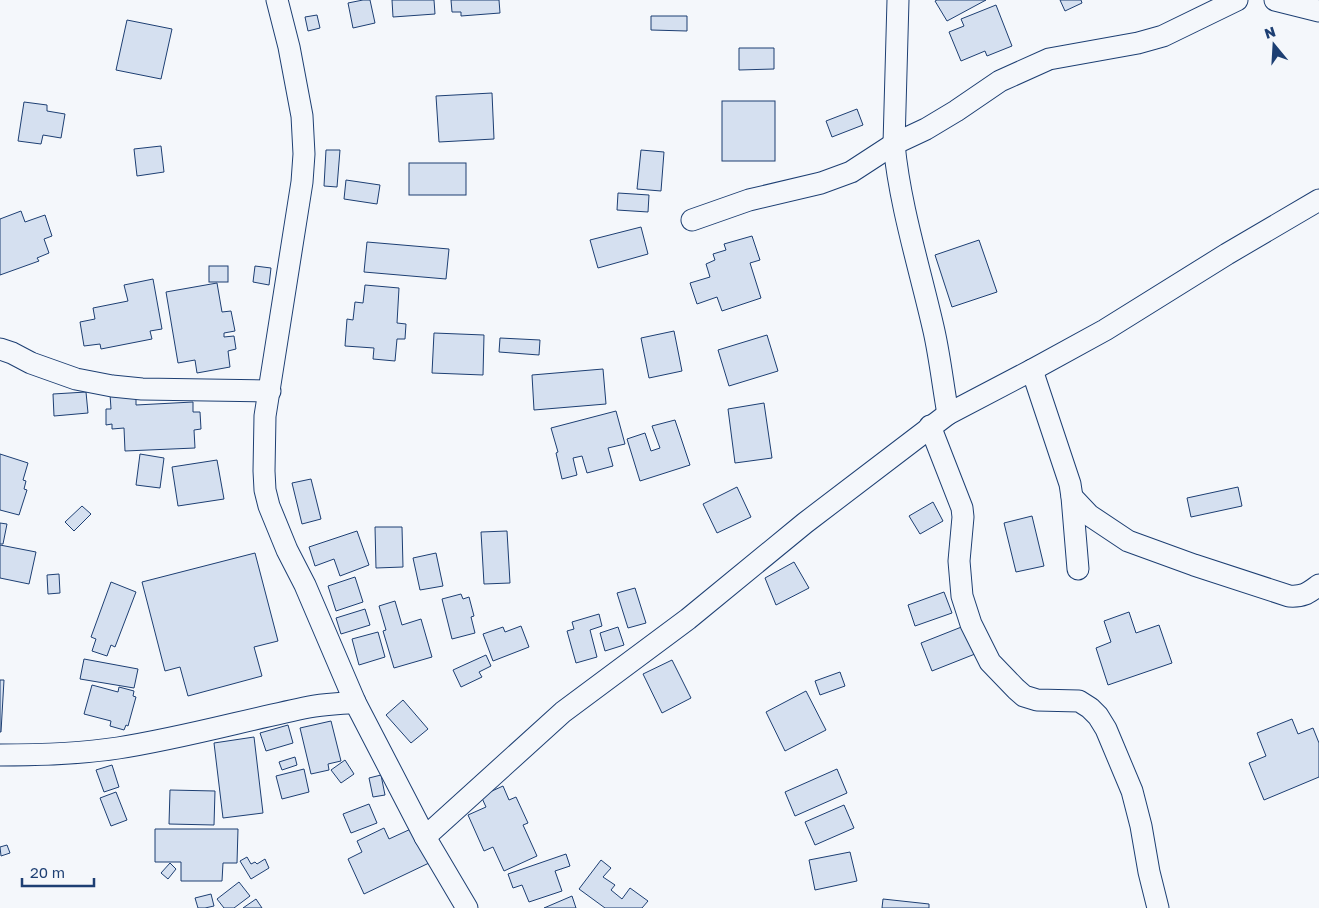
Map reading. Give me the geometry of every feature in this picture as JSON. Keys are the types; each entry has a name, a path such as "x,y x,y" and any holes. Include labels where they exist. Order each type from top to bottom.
{"street":[{"path":"276,0 289,47 302,116 304,154 302,182 265,416 265,490 269,506 287,550 355,702 425,837 467,908"},
{"path":"898,0 894,144 896,162 903,204 934,333 948,414"},
{"path":"692,220 749,200 799,189 851,172 894,144 926,129 956,111 1000,81 1049,59 1130,45 1163,36 1237,0"},
{"path":"1275,0 1319,11"},
{"path":"425,837 563,712 688,619 805,523 930,426 948,414 1105,330 1227,254 1319,200"},
{"path":"0,349 31,363 76,379 112,386 142,389 270,391"},
{"path":"1032,370 1072,497 1078,569"},
{"path":"930,426 962,508 960,561 962,596 971,624 990,662 1024,696 1037,700 1079,701 1098,716 1106,729 1132,792 1158,908"},
{"path":"1072,497 1089,515 1128,541 1194,565 1289,596 1304,595 1319,585"},
{"path":"0,755 80,754 196,733 311,707 355,702"}],"building":[{"path":"370,0 375,23 353,28 348,3"},
{"path":"392,0 434,0 435,14 393,17"},
{"path":"451,0 499,0 500,13 461,16 461,12 452,12"},
{"path":"986,0 947,21 935,1"},
{"path":"1060,0 1081,0 1082,3 1065,11"},
{"path":"996,5 1012,46 987,56 985,51 961,61 949,32 964,26 961,19"},
{"path":"317,15 320,28 308,31 305,17"},
{"path":"651,16 687,16 687,31 651,30"},
{"path":"127,20 172,29 161,79 116,70"},
{"path":"739,48 774,48 774,69 739,70"},
{"path":"492,93 494,139 439,142 436,96"},
{"path":"722,101 775,101 775,161 722,161"},
{"path":"24,102 47,105 47,111 65,114 61,138 43,135 41,144 18,141"},
{"path":"857,109 863,125 832,137 826,121"},
{"path":"161,146 164,172 137,176 134,149"},
{"path":"326,150 340,150 337,187 324,186"},
{"path":"641,150 664,152 661,191 637,189"},
{"path":"409,163 466,163 466,195 409,195"},
{"path":"346,180 380,185 377,204 344,199"},
{"path":"618,193 649,195 648,212 617,210"},
{"path":"21,211 25,222 45,215 52,236 44,239 49,253 37,258 39,261 0,275 0,219"},
{"path":"641,227 648,254 598,268 590,240"},
{"path":"752,236 760,260 750,263 761,298 722,311 717,297 697,304 690,283 710,277 706,264 715,260 713,254 726,250 724,244"},
{"path":"979,240 997,292 952,307 935,255"},
{"path":"367,242 449,249 446,279 364,272"},
{"path":"209,266 228,266 228,282 209,282"},
{"path":"255,266 271,268 269,285 253,282"},
{"path":"153,279 162,329 150,331 152,339 101,349 100,344 84,346 80,322 95,319 93,308 128,301 124,285"},
{"path":"217,283 222,312 231,311 235,331 224,333 224,337 234,336 236,349 228,351 230,367 197,373 195,360 178,363 166,292"},
{"path":"365,285 399,288 397,323 406,324 405,339 397,339 395,361 373,359 374,348 345,346 347,319 353,320 355,302 363,303"},
{"path":"674,331 682,371 649,378 641,338"},
{"path":"434,333 484,335 483,375 432,373"},
{"path":"767,335 778,371 729,386 718,350"},
{"path":"500,338 540,340 539,355 499,352"},
{"path":"603,369 606,404 534,410 532,375"},
{"path":"86,392 88,413 54,416 53,394"},
{"path":"136,393 136,405 193,402 193,412 200,412 201,429 194,430 195,448 125,451 124,428 112,429 112,424 106,425 106,409 111,409 110,394"},
{"path":"764,403 772,458 735,463 728,409"},
{"path":"616,411 625,444 608,448 613,466 587,473 582,456 573,458 577,475 562,479 556,453 558,452 551,428"},
{"path":"675,420 690,465 640,481 627,439 645,433 651,451 660,448 652,426"},
{"path":"0,454 28,463 23,480 26,481 24,489 27,490 19,515 0,510"},
{"path":"140,454 164,458 160,488 136,485"},
{"path":"217,460 224,499 178,506 172,467"},
{"path":"311,479 321,519 302,524 292,483"},
{"path":"737,487 751,517 717,533 703,504"},
{"path":"1238,487 1242,506 1191,517 1187,498"},
{"path":"933,502 943,521 920,534 909,516"},
{"path":"82,506 91,514 74,531 65,522"},
{"path":"1032,516 1044,566 1016,572 1004,523"},
{"path":"0,523 7,524 3,544 0,544"},
{"path":"375,527 402,527 403,567 376,568"},
{"path":"357,531 369,565 340,576 334,559 315,566 309,547"},
{"path":"507,531 510,583 484,584 481,532"},
{"path":"0,545 36,552 29,584 0,578"},
{"path":"255,553 278,641 254,647 262,676 188,696 180,667 165,671 142,582"},
{"path":"436,553 443,586 420,590 413,558"},
{"path":"794,562 809,588 776,605 765,578"},
{"path":"59,574 60,593 48,594 47,575"},
{"path":"355,577 363,602 336,611 328,586"},
{"path":"111,582 136,592 115,647 111,645 107,656 92,651 96,639 91,637"},
{"path":"635,588 646,623 628,628 617,593"},
{"path":"944,592 952,613 915,626 908,605"},
{"path":"461,594 463,599 469,597 474,616 471,617 475,633 452,639 442,599"},
{"path":"395,601 402,625 421,619 432,657 394,668 383,631 386,630 379,606"},
{"path":"365,609 370,625 341,634 336,618"},
{"path":"1129,612 1136,633 1159,625 1172,663 1108,685 1096,648 1111,642 1104,621"},
{"path":"599,614 602,626 590,630 597,657 576,663 567,631 574,629 572,622"},
{"path":"521,626 529,647 493,661 483,634 503,627 505,632"},
{"path":"964,626 975,654 932,671 921,643"},
{"path":"618,627 624,645 605,651 600,633"},
{"path":"378,632 385,657 359,665 352,639"},
{"path":"486,655 491,666 479,672 482,677 461,687 453,670"},
{"path":"84,659 138,669 134,688 80,679"},
{"path":"672,660 691,698 662,713 643,674"},
{"path":"840,672 845,686 820,695 815,681"},
{"path":"0,680 4,680 1,732 0,732"},
{"path":"92,685 118,692 119,687 134,691 133,696 136,697 128,726 126,725 124,730 110,726 111,721 84,714"},
{"path":"806,691 826,730 785,751 766,712"},
{"path":"403,700 428,729 411,743 386,715"},
{"path":"1292,719 1298,734 1313,728 1319,743 1319,777 1264,800 1249,763 1266,756 1257,733"},
{"path":"331,721 341,761 328,764 329,770 311,774 300,728"},
{"path":"288,725 293,743 266,751 260,733"},
{"path":"254,737 263,813 223,818 214,743"},
{"path":"295,757 297,765 282,770 279,762"},
{"path":"345,760 354,774 341,783 331,770"},
{"path":"112,765 119,787 104,792 96,770"},
{"path":"304,769 309,792 282,799 276,776"},
{"path":"837,769 847,793 795,816 785,792"},
{"path":"381,775 385,795 373,797 369,778"},
{"path":"503,786 509,800 516,797 528,823 523,825 537,856 504,871 493,847 484,851 468,815 486,807 481,796"},
{"path":"170,790 215,791 214,825 169,824"},
{"path":"116,792 127,820 111,826 100,798"},
{"path":"369,804 377,823 351,833 343,814"},
{"path":"844,805 854,828 815,845 805,822"},
{"path":"384,828 389,839 413,828 429,863 364,894 348,859 362,852 357,841"},
{"path":"155,829 238,829 237,863 223,863 222,881 181,881 181,862 155,862"},
{"path":"7,845 10,853 1,856 0,847"},
{"path":"850,852 857,881 815,890 809,860"},
{"path":"566,854 570,866 555,871 562,891 529,902 522,885 513,888 508,874"},
{"path":"247,857 251,864 255,862 257,864 265,859 269,868 251,879 240,861"},
{"path":"601,860 611,868 603,877 615,885 611,890 622,899 630,888 648,901 642,908 605,908 579,889"},
{"path":"170,863 176,869 168,879 161,873"},
{"path":"239,882 250,896 234,908 224,908 217,899"},
{"path":"211,894 214,906 198,908 195,898"},
{"path":"572,896 576,908 544,908"},
{"path":"256,899 262,908 243,908"},
{"path":"883,899 929,904 929,908 882,908"}]}
